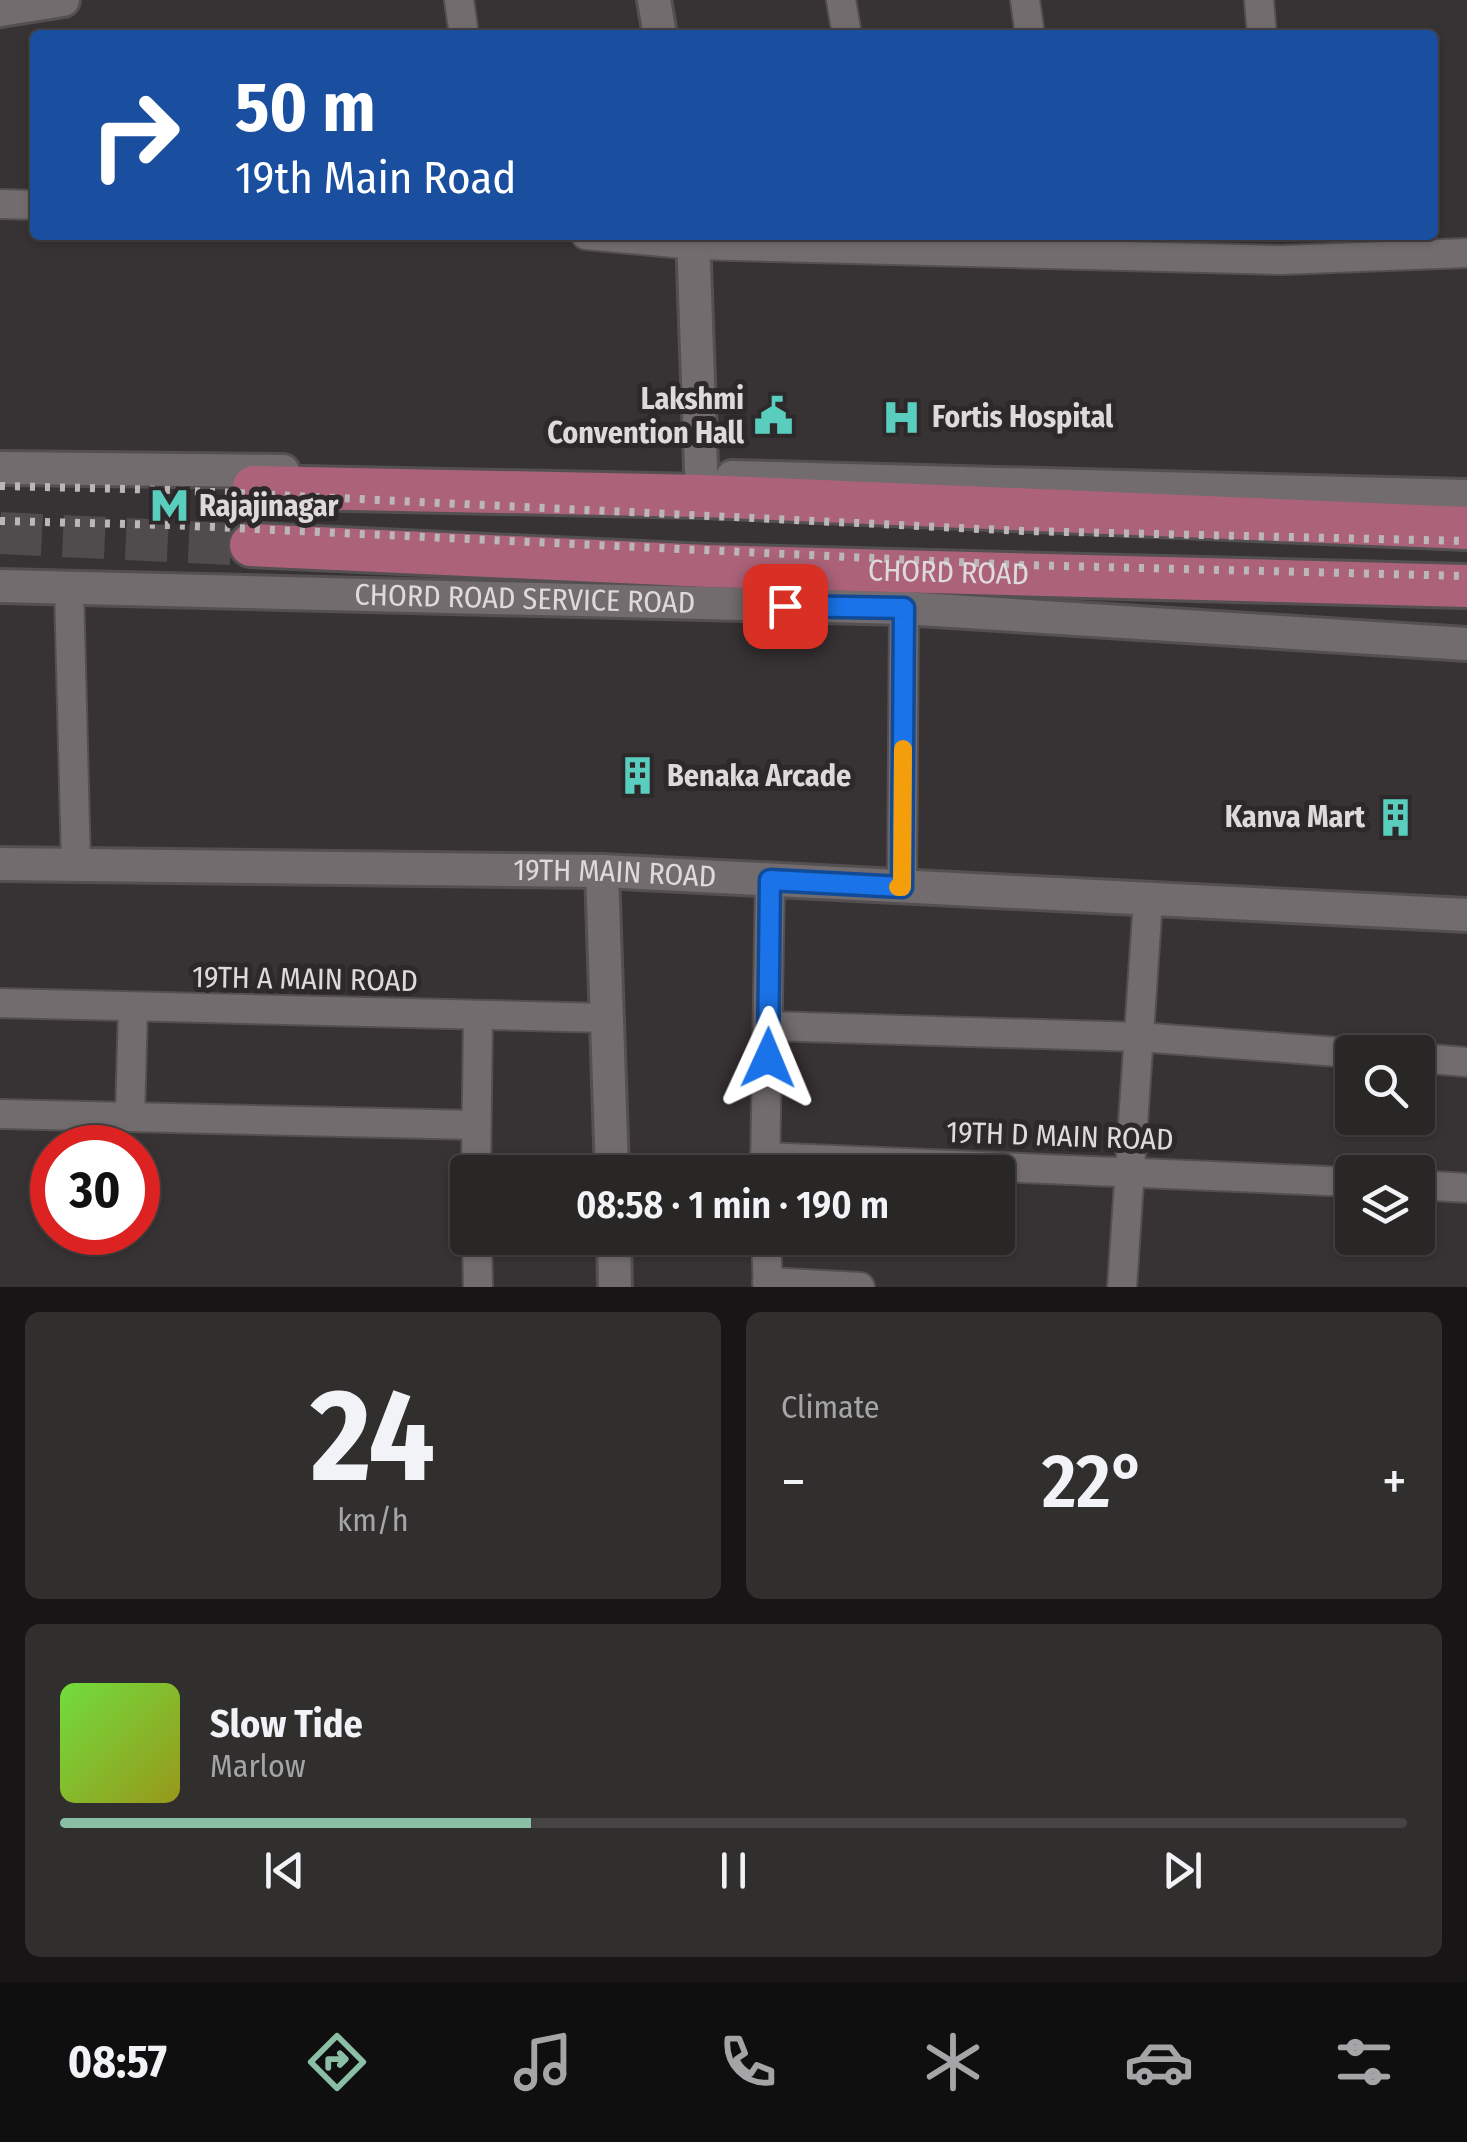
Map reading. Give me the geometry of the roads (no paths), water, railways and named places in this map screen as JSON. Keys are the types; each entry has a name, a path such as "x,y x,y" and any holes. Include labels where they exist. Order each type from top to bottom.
{"main road":[{"path":"254,487 702,486 1044,510 1467,528"},
{"path":"1044,510 1064,500 1089,498 1467,509"},
{"name":"CHORD ROAD","path":"251,545 708,566 1467,586"},
{"path":"983,574 1055,598 1467,612"}],"street":[{"path":"0,10 63,0"},
{"path":"459,0 463,30"},
{"path":"654,0 659,30"},
{"path":"1026,0 1029,30"},
{"path":"1259,0 1262,30"},
{"path":"847,30 850,2"},
{"path":"0,204 30,206"},
{"path":"702,486 694,240 1467,253"},
{"path":"0,468 702,486 1467,496"},
{"name":"CHORD ROAD SERVICE ROAD","path":"0,586 904,608 1467,644"},
{"path":"69,588 76,865"},
{"path":"902,887 904,608"},
{"name":"19TH MAIN ROAD","path":"0,864 602,871 1467,915"},
{"path":"602,871 611,1155"},
{"path":"765,1155 770,880"},
{"path":"1122,1287 1148,900"},
{"name":"19TH A MAIN ROAD","path":"0,1003 607,1018"},
{"path":"130,1117 133,1007"},
{"path":"476,1155 478,1016"},
{"path":"769,1026 1140,1037 1335,1052"},
{"path":"1435,1059 1467,1062"},
{"path":"0,1114 475,1124"},
{"name":"19TH D MAIN ROAD","path":"1015,1169 1335,1181"},
{"path":"1435,1186 1467,1188"},
{"path":"477,1255 478,1287"},
{"path":"614,1255 615,1287"},
{"path":"767,1255 768,1285 860,1287"}],"tunnel":[{"path":"0,533 251,545"}],"railway":[{"path":"0,486 171,490 1023,531 1467,541"},
{"path":"0,521 170,525 1021,565 1467,576"}],"place":[{"name":"Lakshmi Convention Hall","path":"774,416"},
{"name":"Fortis Hospital","path":"902,417"},
{"name":"Rajajinagar","path":"169,506"},
{"name":"Benaka Arcade","path":"637,776"},
{"name":"Kanva Mart","path":"1395,817"}]}
